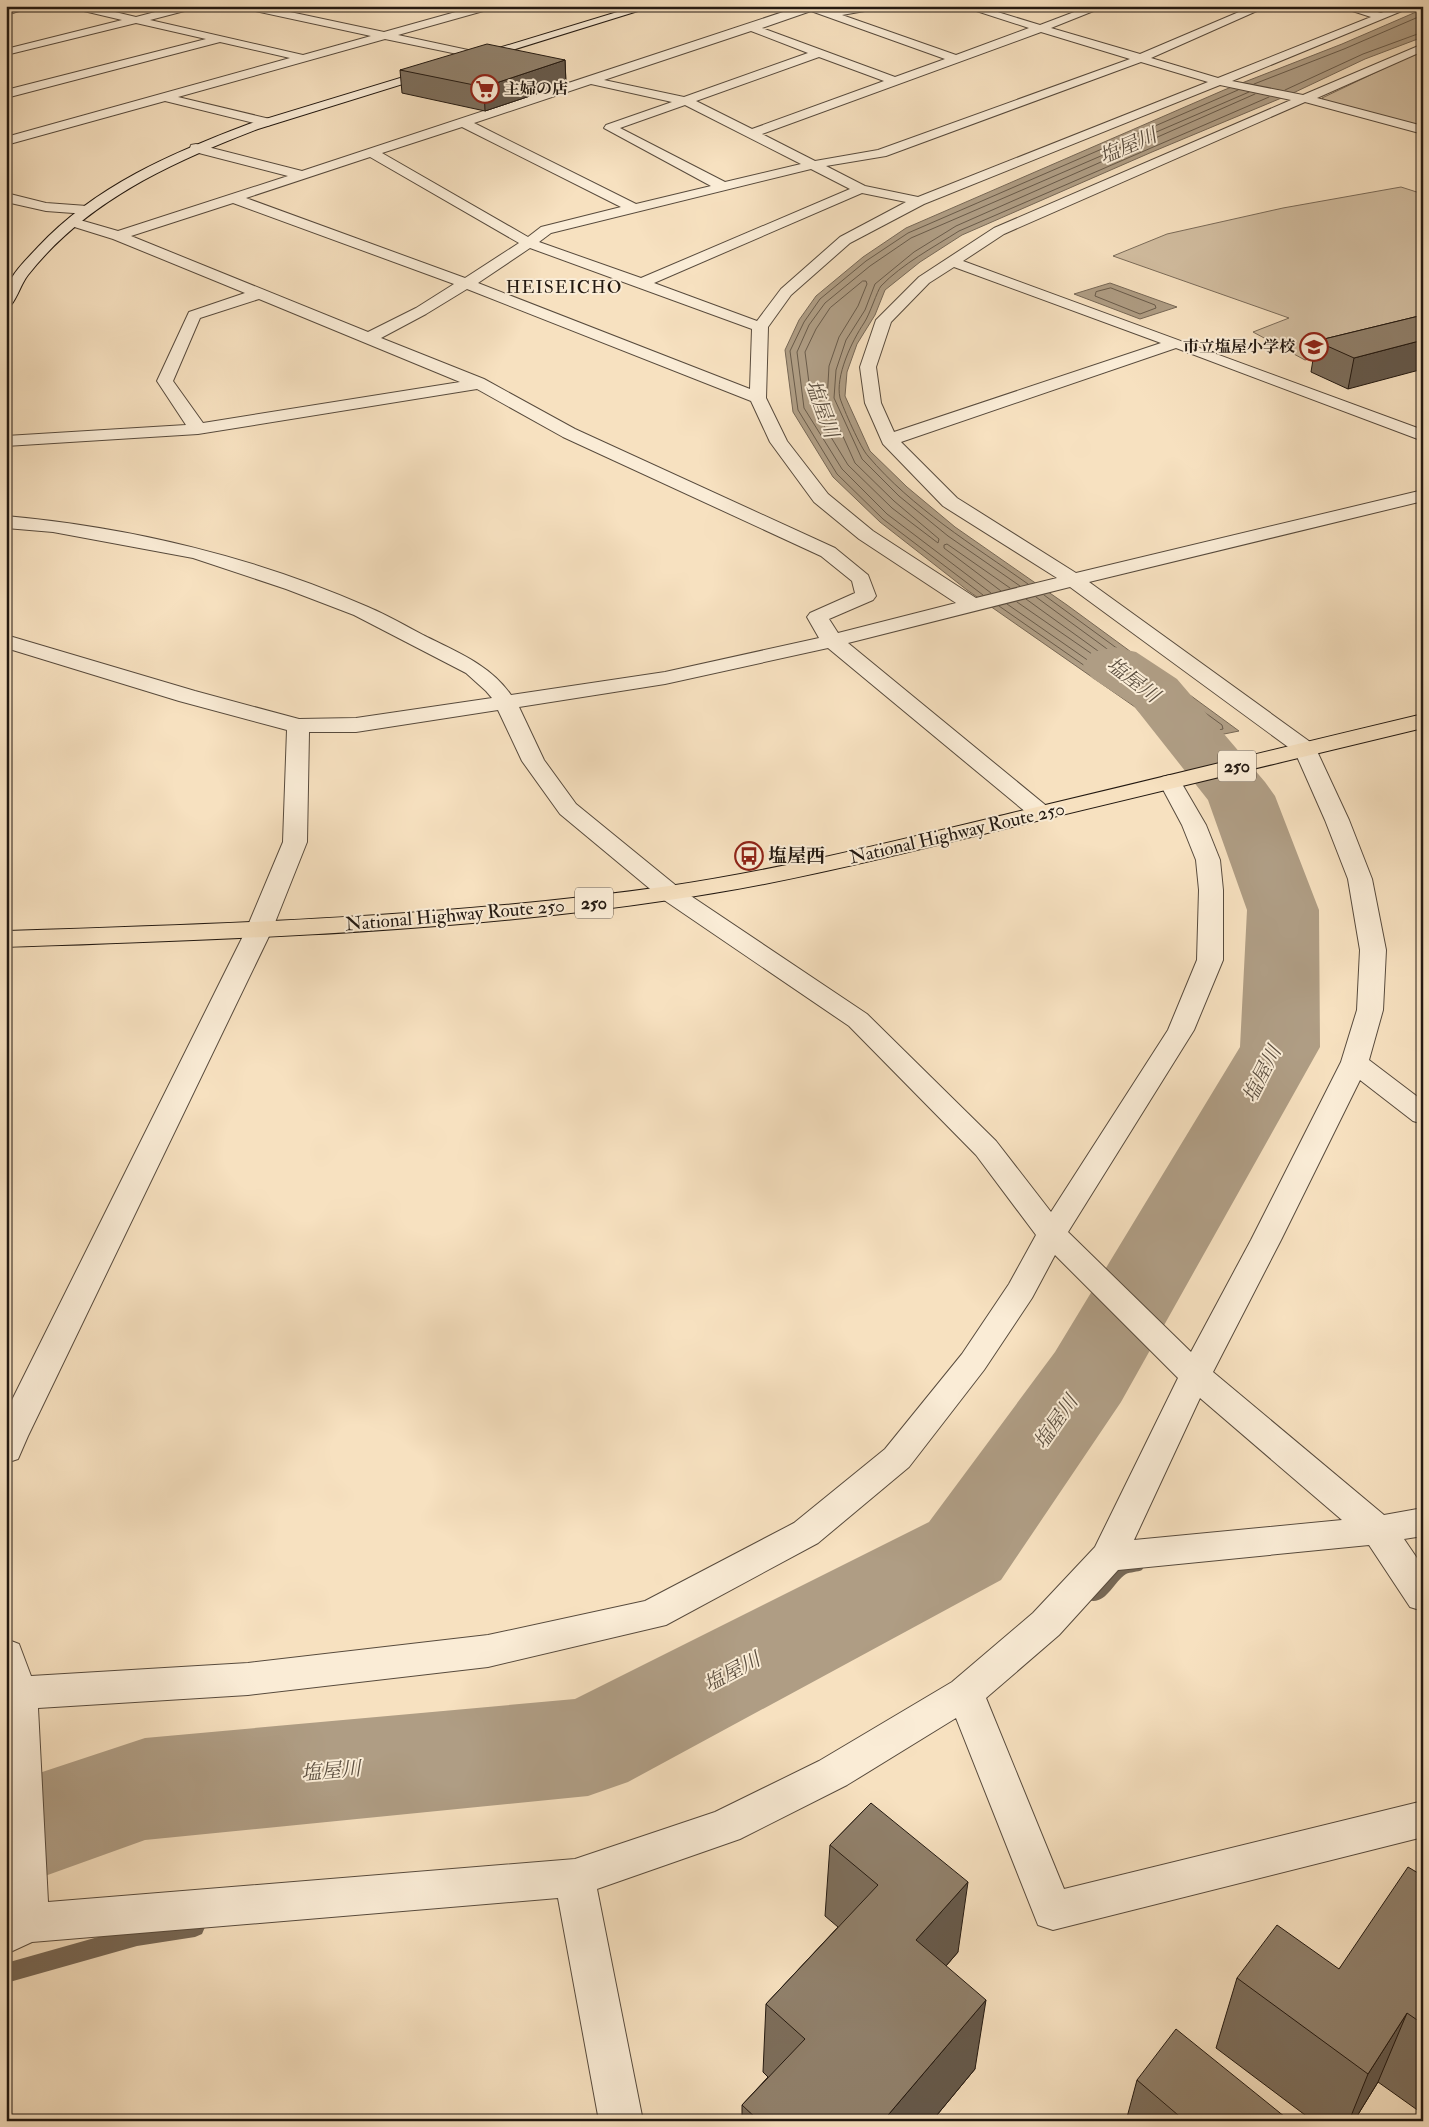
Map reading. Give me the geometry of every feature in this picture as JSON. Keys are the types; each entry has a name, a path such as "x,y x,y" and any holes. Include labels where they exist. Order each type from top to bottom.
{"highway":[{"name":"National Highway Route 250","path":"6,939 259,930 434,920 540,910 670,893 864,856 1423,720"}],"street":[{"path":"6,12 30,6"},
{"path":"75,6 303,58"},
{"path":"6,52 192,6"},
{"path":"246,6 503,61"},
{"path":"6,141 490,6"},
{"path":"6,302 22,273 49,243 87,210 144,173 196,148 266,122 649,6"},
{"path":"829,14 876,6"},
{"path":"966,6 1217,81 1423,130"},
{"path":"751,134 1101,6"},
{"path":"367,339 422,311 506,259 546,230 812,165 881,153 1139,59 1262,6"},
{"path":"1342,6 1382,17"},
{"path":"974,606 866,535 821,498 779,442 758,398 760,326 786,292 845,240 919,201 1409,6"},
{"path":"118,236 808,7 956,59"},
{"path":"294,16 323,9"},
{"path":"750,27 894,81"},
{"path":"6,94 219,39"},
{"path":"6,1655 12,1695 17,1929 575,1878 726,1826 833,1773 964,1693 1046,1624 1108,1557 1195,1375 1266,1240 1354,1062 1370,1010 1373,950 1360,878 1337,820 1305,749 1073,580 950,502 890,440 873,403 868,367 884,320 924,280 999,231 1423,47"},
{"path":"722,186 610,128 818,53"},
{"path":"570,76 686,101 861,189 919,201"},
{"path":"165,96 266,122"},
{"path":"462,122 633,208"},
{"path":"196,148 302,175"},
{"path":"371,152 527,242 760,326"},
{"path":"640,284 861,189"},
{"path":"6,197 26,205 87,210"},
{"path":"233,198 465,283 758,398"},
{"path":"73,222 118,236 478,383 569,433 828,552 861,579 866,596 817,617 832,641 1042,813"},
{"path":"952,262 1176,343 1423,436"},
{"path":"6,270 22,273"},
{"path":"198,429 165,381 194,315 261,293"},
{"path":"890,440 1176,343"},
{"path":"6,441 198,429 478,383"},
{"path":"6,641 187,696 298,726 356,725 664,678 832,641 1423,495"},
{"path":"6,522 53,526 197,553 360,610 473,668 494,686 506,703 533,761 568,808 670,893 858,1020 986,1148 1052,1234 1195,1375 1378,1530 1423,1596"},
{"path":"6,1450 19,1418 259,930 295,842 298,726"},
{"path":"12,1695 248,1678 488,1651 653,1614 806,1533 897,1458 973,1362 1021,1290 1052,1234 1182,1030 1210,960 1211,890 1208,860 1194,825 1170,782"},
{"path":"1354,1062 1423,1115"},
{"path":"1108,1557 1378,1530 1423,1522"},
{"path":"964,1693 1053,1911 1423,1819"},
{"path":"575,1878 621,2121"}],"shaded area":[{"path":"1423,50 1423,129 1328,103 1322,98"},
{"path":"1401,187 1423,194 1423,330 1305,360 1253,332 1289,318 1113,256 1167,234 1283,208"}],"water":[{"path":"1423,9 1423,37 1365,59 1291,94 962,235 920,262 885,290 875,315 857,344 847,372 845,396 870,451 907,487 955,527 1067,605 1239,731 1170,745 1135,707 967,590 880,522 833,477 793,412 785,350 799,320 816,296 863,257 906,228 1224,90 1342,44"},
{"path":"1110,283 1177,307 1140,319 1074,294"}],"building":[{"path":"487,44 565,60 484,87 400,70"},
{"path":"1423,315 1423,340 1354,358 1316,341"},
{"path":"871,1803 968,1882 916,1940 986,2000 883,2121 759,2121 742,2105 805,2039 766,2004 878,1885 830,1845"},
{"path":"1408,1867 1423,1876 1423,2024 1407,2013 1368,2074 1237,1978 1277,1925 1339,1969"},
{"path":"1176,2029 1290,2121 1185,2121 1137,2080"}],"waterway":[{"name":"塩屋川","path":"6,1837 145,1789 588,1747 965,1551 1088,1377 1280,1047 1283,910 1241,796 1155,692 1114,665"},
{"path":"1094,1595 1122,1567 1136,1565"},
{"path":"6,1973 137,1936 195,1927"}],"place":[{"name":"主婦の店","path":"485,89"},
{"name":"市立塩屋小学校","path":"1314,347"},
{"name":"塩屋西","path":"749,856"}],"district":[{"name":"HEISEICHO","path":"564,287"}]}
